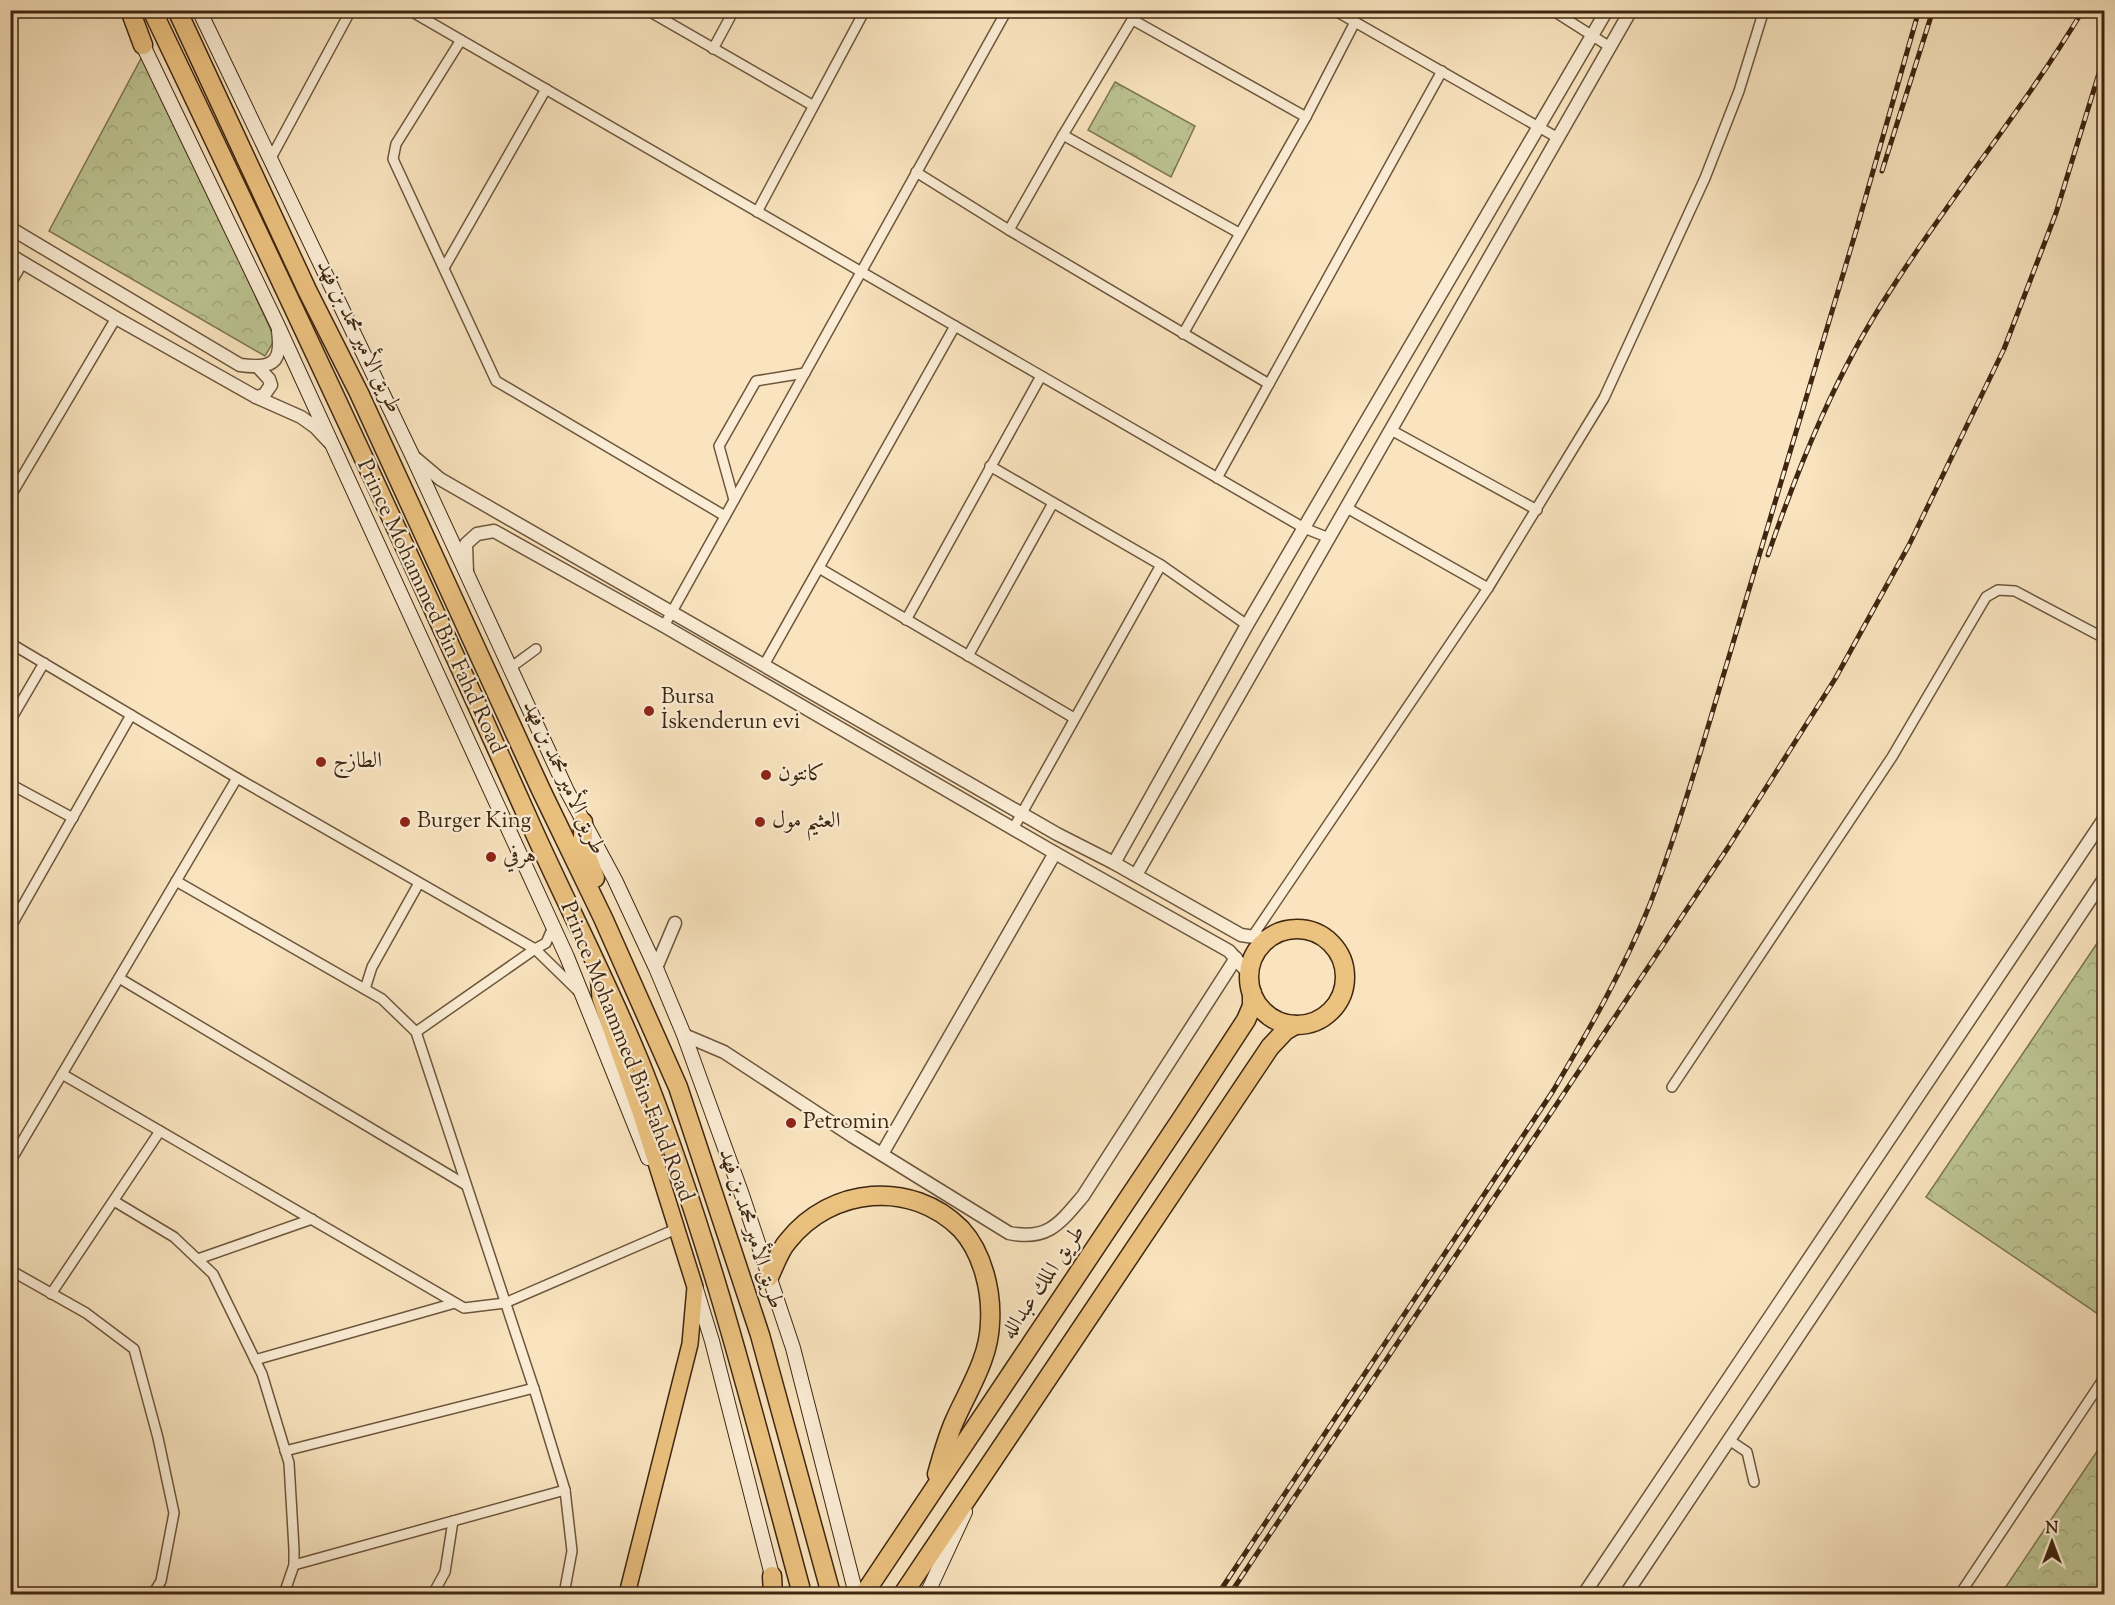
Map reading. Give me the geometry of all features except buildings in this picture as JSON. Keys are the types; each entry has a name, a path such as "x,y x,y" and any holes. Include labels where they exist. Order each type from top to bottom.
{"highway":[{"path":"129,10 143,45"},
{"name":"طريق الأمير محمد بن فهد","path":"152,10 456,657 545,856 597,964 645,1075 690,1203 734,1345 802,1594"},
{"name":"طريق الأمير محمد بن فهد","path":"177,10 307,290 359,393 541,790 603,918 678,1087 760,1335 831,1594"},
{"path":"583,822 583,845 600,889 603,918"},
{"path":"1300,929 1318,934 1339,953 1345,970 1345,980 1341,998 1329,1013 1313,1022 1294,1025 1268,1015 1256,1001 1252,993 1249,974 1251,965 1259,948 1273,936 1300,929"},
{"name":"طريق الملك عبدالله","path":"864,1594 1246,1020 1252,1006 1252,993"},
{"path":"903,1594 1270,1047 1294,1025"},
{"path":"769,1277 788,1241 813,1216 841,1201 877,1195 903,1197 937,1210 962,1230 975,1250 988,1284 990,1324 980,1368 954,1422 929,1495"},
{"path":"772,1576 775,1594"}],"main road":[{"name":"Prince Mohammed Bin Fahd Road","path":"203,13 412,455 567,791 615,880 684,1035 793,1348 856,1594"},
{"name":"Prince Mohammed Bin Fahd Road","path":"143,45 277,324 554,927 676,1229"},
{"path":"597,964 600,998 641,1115 712,1341 772,1576"},
{"path":"627,1594 690,1344 695,1287"},
{"path":"927,1594 974,1489"}],"street":[{"path":"271,158 351,10"},
{"path":"409,10 1304,528 1329,538"},
{"path":"647,10 812,105"},
{"path":"713,49 734,10"},
{"path":"757,212 864,10"},
{"path":"664,626 1007,10"},
{"path":"1009,230 1138,10"},
{"path":"1334,10 1558,138"},
{"path":"1552,10 1610,47"},
{"path":"1114,863 1247,626 1607,10"},
{"path":"1136,874 1631,10"},
{"path":"1252,937 1488,588 1604,399 1705,178 1739,91 1764,10"},
{"path":"1133,20 1306,117"},
{"path":"1183,334 1306,117 1355,22"},
{"path":"461,40 396,144 393,159 496,381 725,516"},
{"path":"1217,478 1442,71"},
{"path":"444,268 546,89"},
{"path":"1063,135 1239,233"},
{"path":"916,172 1009,230 1269,384"},
{"path":"10,228 240,365 258,367 270,365 278,357 280,345 277,324"},
{"path":"10,255 256,397 301,417 333,445"},
{"path":"10,285 23,262"},
{"path":"10,497 116,318"},
{"path":"764,665 955,326"},
{"path":"256,397 264,395 270,385 269,380 258,367"},
{"path":"734,500 719,446 756,381 805,372"},
{"path":"906,620 1041,376"},
{"path":"1391,430 1537,510"},
{"path":"412,455 440,479 1057,834 1136,874 1241,935 1273,936"},
{"path":"990,466 1161,565 1247,626"},
{"path":"968,656 1053,502"},
{"path":"1347,508 1488,588"},
{"path":"468,577 466,544 477,534 494,531 664,626 1013,829 1229,951 1249,974"},
{"path":"1013,829 1161,565"},
{"path":"819,568 1074,718"},
{"path":"1672,1087 1892,757 1986,597 1998,590 2015,591 2104,638"},
{"path":"10,643 237,778 535,949 583,997"},
{"path":"510,668 536,649"},
{"path":"10,721 44,663"},
{"path":"10,928 131,715"},
{"path":"10,1162 14,1147 62,1074 237,778"},
{"path":"10,784 72,818"},
{"path":"1584,1594 2104,819"},
{"path":"882,1154 1055,853"},
{"path":"1626,1594 2104,879"},
{"path":"176,882 382,999 416,1032 534,1388 565,1490 572,1551 564,1594"},
{"path":"365,989 372,967 419,883"},
{"path":"656,968 675,923"},
{"path":"416,1032 535,949 546,944 554,927"},
{"path":"684,1035 724,1052 1009,1233 1036,1235 1061,1223 1083,1196 1236,958"},
{"path":"119,978 466,1185"},
{"path":"62,1074 464,1308 505,1303 676,1229"},
{"path":"51,1294 160,1131"},
{"path":"114,1201 174,1237 213,1274 262,1374 289,1463 294,1565 284,1594"},
{"path":"198,1259 312,1220"},
{"path":"10,1270 86,1313 134,1349 158,1438 174,1513 161,1581 154,1594"},
{"path":"255,1360 455,1303"},
{"path":"1960,1594 2104,1378"},
{"path":"285,1451 534,1388"},
{"path":"1729,1440 1747,1452 1754,1482"},
{"path":"294,1565 565,1490"},
{"path":"433,1594 445,1572 453,1521"}],"green space":[{"path":"144,53 275,339 265,356 49,231"},
{"path":"1115,82 1195,126 1171,177 1088,130"},
{"path":"2104,933 2104,1318 1926,1197"},
{"path":"2104,1441 2104,1594 2001,1594"}],"railway":[{"path":"1218,1594 1553,1091 1605,999 1640,928 1678,826 1696,767 1856,231 1919,10"},
{"path":"1882,171 1933,10"},
{"path":"1768,555 1821,418 1872,319 1915,253 2061,46 2083,10"},
{"path":"1230,1594 1729,846 1835,679 1909,545 2004,349 2056,213 2104,57"}],"place":[{"name":"Bursa İskenderun evi","path":"649,711"},
{"name":"الطازج","path":"321,762"},
{"name":"كانتون","path":"766,775"},
{"name":"Burger King","path":"405,822"},
{"name":"العثيم مول","path":"760,822"},
{"name":"هرفي","path":"491,857"},
{"name":"Petromin","path":"791,1123"}]}
